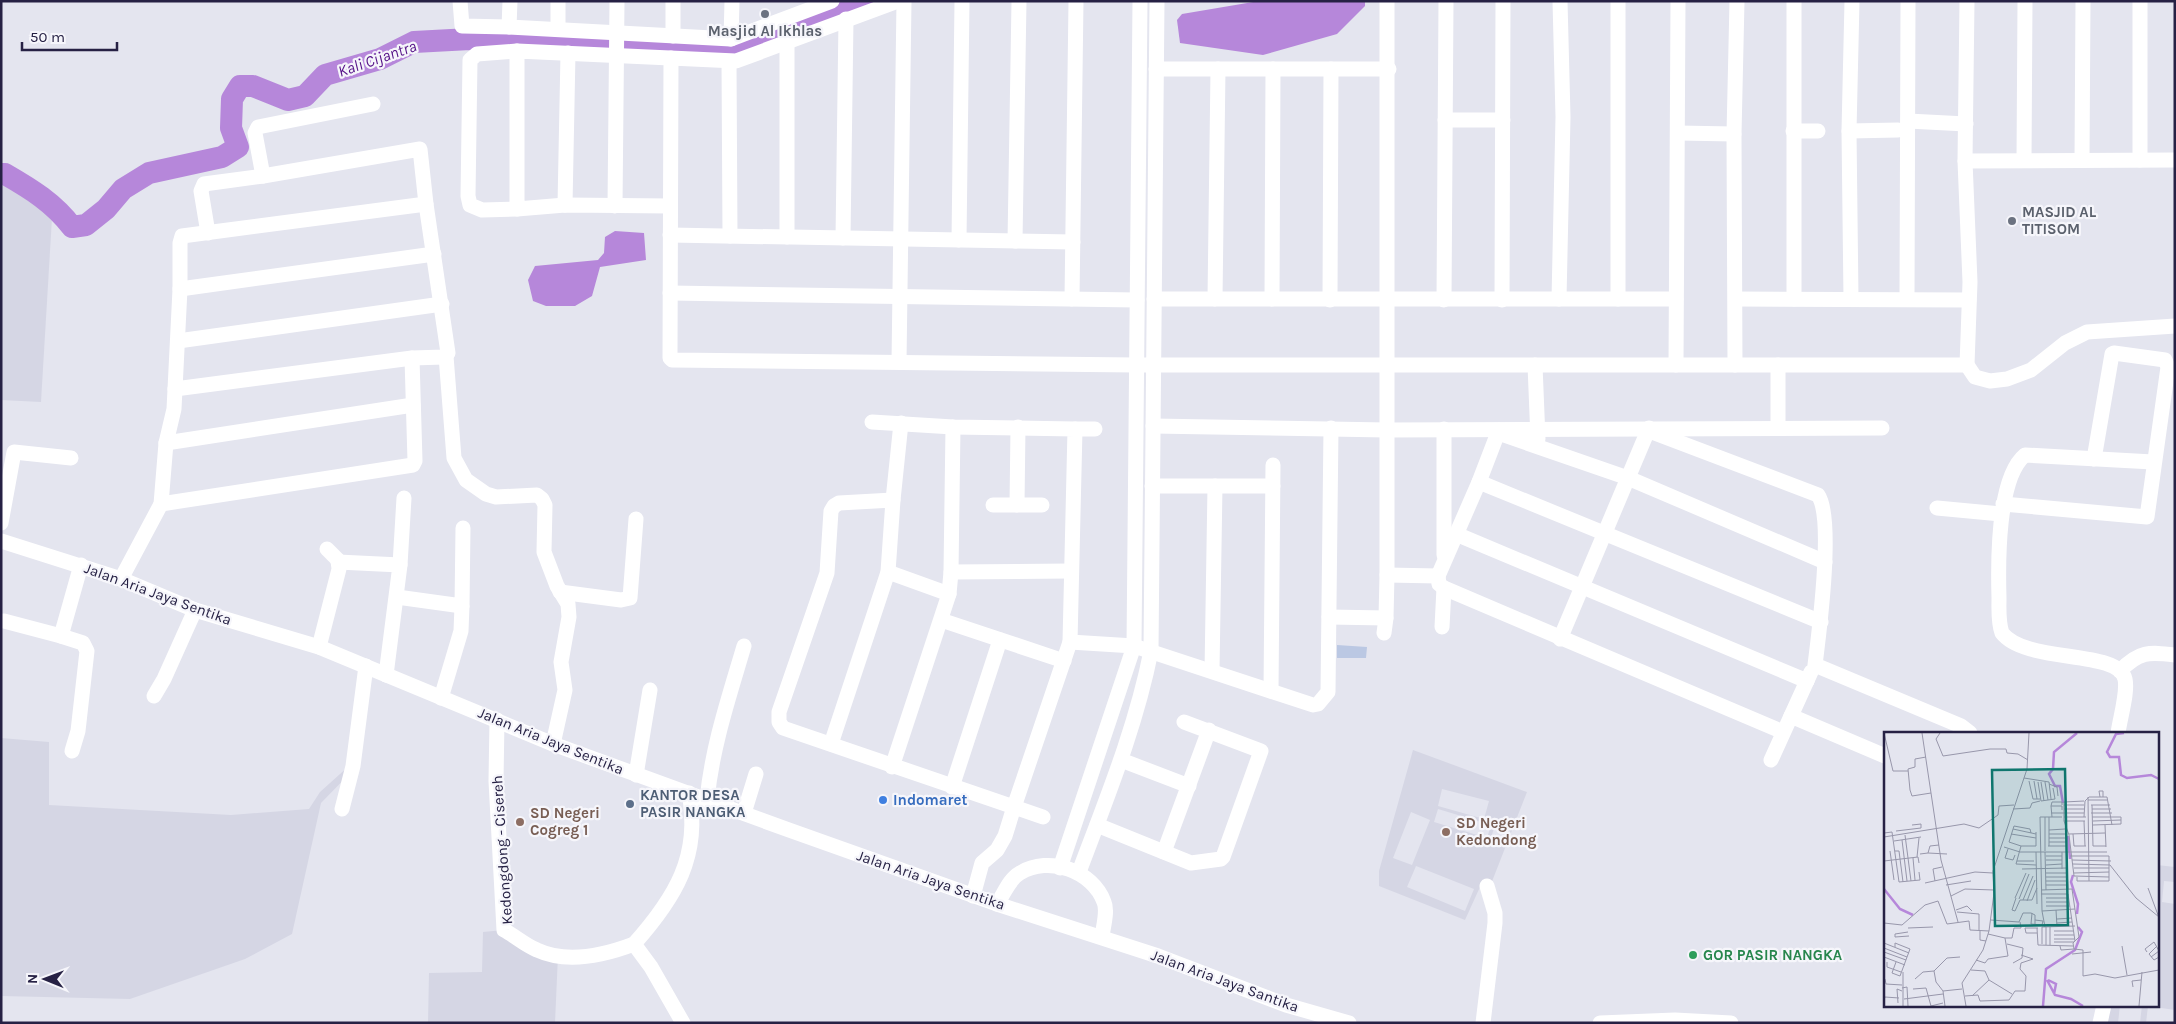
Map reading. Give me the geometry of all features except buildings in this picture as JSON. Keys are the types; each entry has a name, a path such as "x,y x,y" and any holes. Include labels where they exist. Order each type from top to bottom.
{"street":[{"path":"460,1 462,26 558,29 617,35 732,39 832,1"},
{"path":"509,27 510,1"},
{"path":"558,1 558,29"},
{"path":"615,206 617,1"},
{"path":"672,36 673,1"},
{"path":"732,1 732,39"},
{"path":"670,206 565,205 517,209 476,209 470,205 468,196 470,60 477,54 517,51 617,54 729,62 750,57 846,19 898,1"},
{"path":"899,362 904,1"},
{"path":"959,240 962,1"},
{"path":"1015,241 1019,1"},
{"path":"1072,299 1076,1"},
{"path":"1060,868 1134,646 1140,1"},
{"path":"1080,872 1120,760 1147,674 1151,650 1157,1"},
{"path":"1329,617 1385,625 1389,69 1387,1"},
{"path":"1444,300 1446,1"},
{"path":"1502,300 1503,1"},
{"path":"1559,299 1563,117 1560,1"},
{"path":"1618,1 1618,299"},
{"path":"1676,365 1678,1"},
{"path":"1735,365 1734,134 1737,1"},
{"path":"1794,1 1794,299"},
{"path":"1851,299 1849,131 1852,1"},
{"path":"1907,300 1903,125 1908,1"},
{"path":"1967,1 1965,161 1969,300 1967,365 1975,377 1990,381 2007,379 2031,370 2065,344 2087,332 2175,326"},
{"path":"2024,160 2025,1"},
{"path":"2082,160 2083,1"},
{"path":"2140,1 2140,160"},
{"path":"843,238 846,19"},
{"path":"787,42 787,237"},
{"path":"517,51 517,209"},
{"path":"565,205 568,53"},
{"path":"671,58 670,358 672,360 1387,366 1967,365"},
{"path":"729,62 730,236"},
{"path":"1156,69 1389,69"},
{"path":"1215,299 1218,69"},
{"path":"1272,69 1272,299"},
{"path":"1330,300 1331,69"},
{"path":"263,176 255,133 258,127 373,104"},
{"path":"1446,120 1503,120"},
{"path":"1849,131 1903,125 1966,124"},
{"path":"1793,131 1818,131"},
{"path":"1678,132 1734,134"},
{"path":"208,233 201,191 204,184 263,176 420,149 426,204 448,353 446,356 454,458 466,480 486,494 496,497 537,495 542,499 545,505 544,552 560,592 568,604 569,617 561,662 565,690 553,744"},
{"path":"1965,161 2175,160"},
{"path":"121,579 161,504 166,443 174,409 182,236 426,204"},
{"path":"670,235 1073,242"},
{"path":"180,289 434,254"},
{"path":"670,293 1137,300"},
{"path":"1154,299 1676,299"},
{"path":"1736,299 1969,300"},
{"path":"178,341 442,304"},
{"path":"1936,508 2002,509 2146,518 2148,515 2153,462 2167,363 2165,360 2114,352 2111,356 2094,459"},
{"path":"175,389 412,358 446,356"},
{"path":"161,504 413,465 415,461 412,358"},
{"path":"1536,365 1538,446"},
{"path":"1778,365 1778,428"},
{"path":"166,443 413,405"},
{"path":"872,422 953,427 1018,426 1095,429"},
{"path":"831,744 888,572 901,423"},
{"path":"1017,504 1018,426"},
{"path":"1153,426 1498,431 1539,429 1882,428"},
{"path":"892,767 949,594 953,427"},
{"path":"973,896 982,862 997,850 1005,836 1070,642 1074,428"},
{"path":"1070,642 1134,646 1151,650 1313,705 1318,704 1327,696 1331,428"},
{"path":"1442,628 1444,429"},
{"path":"1560,639 1649,429"},
{"path":"1649,429 1818,495 1824,507 1825,562 1821,622 1815,665 1771,760"},
{"path":"1498,431 1628,478 1825,562"},
{"path":"1444,562 1479,482 1498,431"},
{"path":"1,523 14,452 71,458"},
{"path":"2118,732 2126,681 2120,671 2108,663 2034,651 2013,642 2002,633 2000,628 1998,571 2002,509 2015,469 2025,455 2153,462"},
{"path":"1271,691 1273,465"},
{"path":"1479,482 1821,622"},
{"path":"1152,486 1273,486"},
{"path":"1212,671 1214,486"},
{"path":"386,675 397,596 404,498"},
{"path":"893,500 839,503 834,506 830,516 827,573 779,712 779,722 783,728 892,767 1043,817"},
{"path":"993,505 1042,505"},
{"path":"560,592 622,600 630,598 636,519"},
{"path":"441,698 461,631 463,528"},
{"path":"1456,534 1807,681"},
{"name":"Jalan Aria Jaya Sentika","path":"1,541 121,579 195,610 319,647 553,744 636,775 973,896 1102,937"},
{"path":"319,647 339,569 338,562 327,549"},
{"path":"338,562 400,565"},
{"path":"61,636 81,565"},
{"path":"951,572 1070,571"},
{"path":"888,572 949,594"},
{"path":"1386,575 1441,582 1560,639 1783,732"},
{"path":"397,596 462,606"},
{"path":"154,696 164,679 195,610"},
{"path":"941,620 1064,661"},
{"path":"4,621 83,643 87,651 78,731 72,751"},
{"path":"952,787 1000,640"},
{"path":"707,800 719,728 744,646"},
{"path":"2120,671 2133,657 2155,653 2175,655"},
{"path":"1815,665 1961,726 1969,732"},
{"path":"342,809 353,766 366,666"},
{"path":"636,775 650,690"},
{"path":"1791,716 1884,756"},
{"name":"Kedongdong - Cisereh","path":"497,720 496,781 504,930 538,951 564,957 609,953 634,944"},
{"path":"1097,825 1196,863 1221,859 1225,854 1261,753 1260,749 1184,722"},
{"path":"1164,852 1209,730"},
{"path":"1120,760 1189,786"},
{"path":"744,813 756,774"},
{"path":"684,1023 651,966 634,944 668,899 683,874 693,833 693,812 689,793"},
{"path":"997,904 1012,880 1019,873 1037,865 1080,872 1096,886 1105,904 1102,937"},
{"path":"1483,1023 1496,923 1487,886"},
{"name":"Jalan Aria Jaya Santika","path":"1102,937 1158,956 1286,1005 1348,1023"},
{"path":"2100,1023 2104,1006"},
{"path":"1600,1023 1675,1021 1731,1023"}],"shaded area":[{"path":"1259,1 1365,1 1365,6 1337,34 1263,55 1180,43 1177,20 1182,14"},
{"path":"1,175 5,175 46,202 52,218 41,402 1,400"},
{"path":"615,231 644,233 646,260 600,267 592,296 575,306 546,306 533,301 528,280 535,266 598,260 604,253 605,237"},
{"path":"1337,645 1367,647 1366,658 1337,658"},
{"path":"1,738 49,742 49,805 231,815 309,809 320,792 350,765 359,764 321,803 292,934 245,959 130,999 1,996"},
{"name":"SD Negeri Kedondong","path":"1413,750 1527,792 1491,884 1480,887 1465,920 1379,886 1379,871","holes":["1442,789 1489,801 1484,819 1438,806","1438,809 1491,825 1487,838 1434,822","1411,812 1430,820 1412,865 1393,858","1496,821 1512,825 1507,843 1491,838","1416,866 1474,889 1465,911 1407,887"]},
{"path":"2158,865 2175,867 2175,882 2164,881 2162,902 2175,904 2175,1010 2148,1006 2158,1006"},
{"path":"504,930 558,955 555,1023 428,1023 429,973 482,972 483,932"},
{"path":"2110,1006 2120,1006 2118,1023 2108,1023"},
{"path":"2142,1006 2148,1006 2146,1023 2140,1023"}],"waterway":[{"name":"Kali Cijantra","path":"1,174 5,174 42,197 72,227 86,225 106,209 123,189 149,173 222,157 238,147 231,128 232,99 240,86 253,86 288,100 305,96 325,75 380,59 414,42 470,39 739,51 862,1"}],"place":[{"name":"Masjid Al Ikhlas","path":"765,14"},
{"name":"MASJID AL TITISOM","path":"2012,221"},
{"name":"Indomaret","path":"883,800"},
{"name":"KANTOR DESA PASIR NANGKA","path":"630,804"},
{"name":"SD Negeri Cogreg 1","path":"520,822"},
{"name":"SD Negeri Kedondong","path":"1446,832"},
{"name":"GOR PASIR NANGKA","path":"1693,955"}]}
